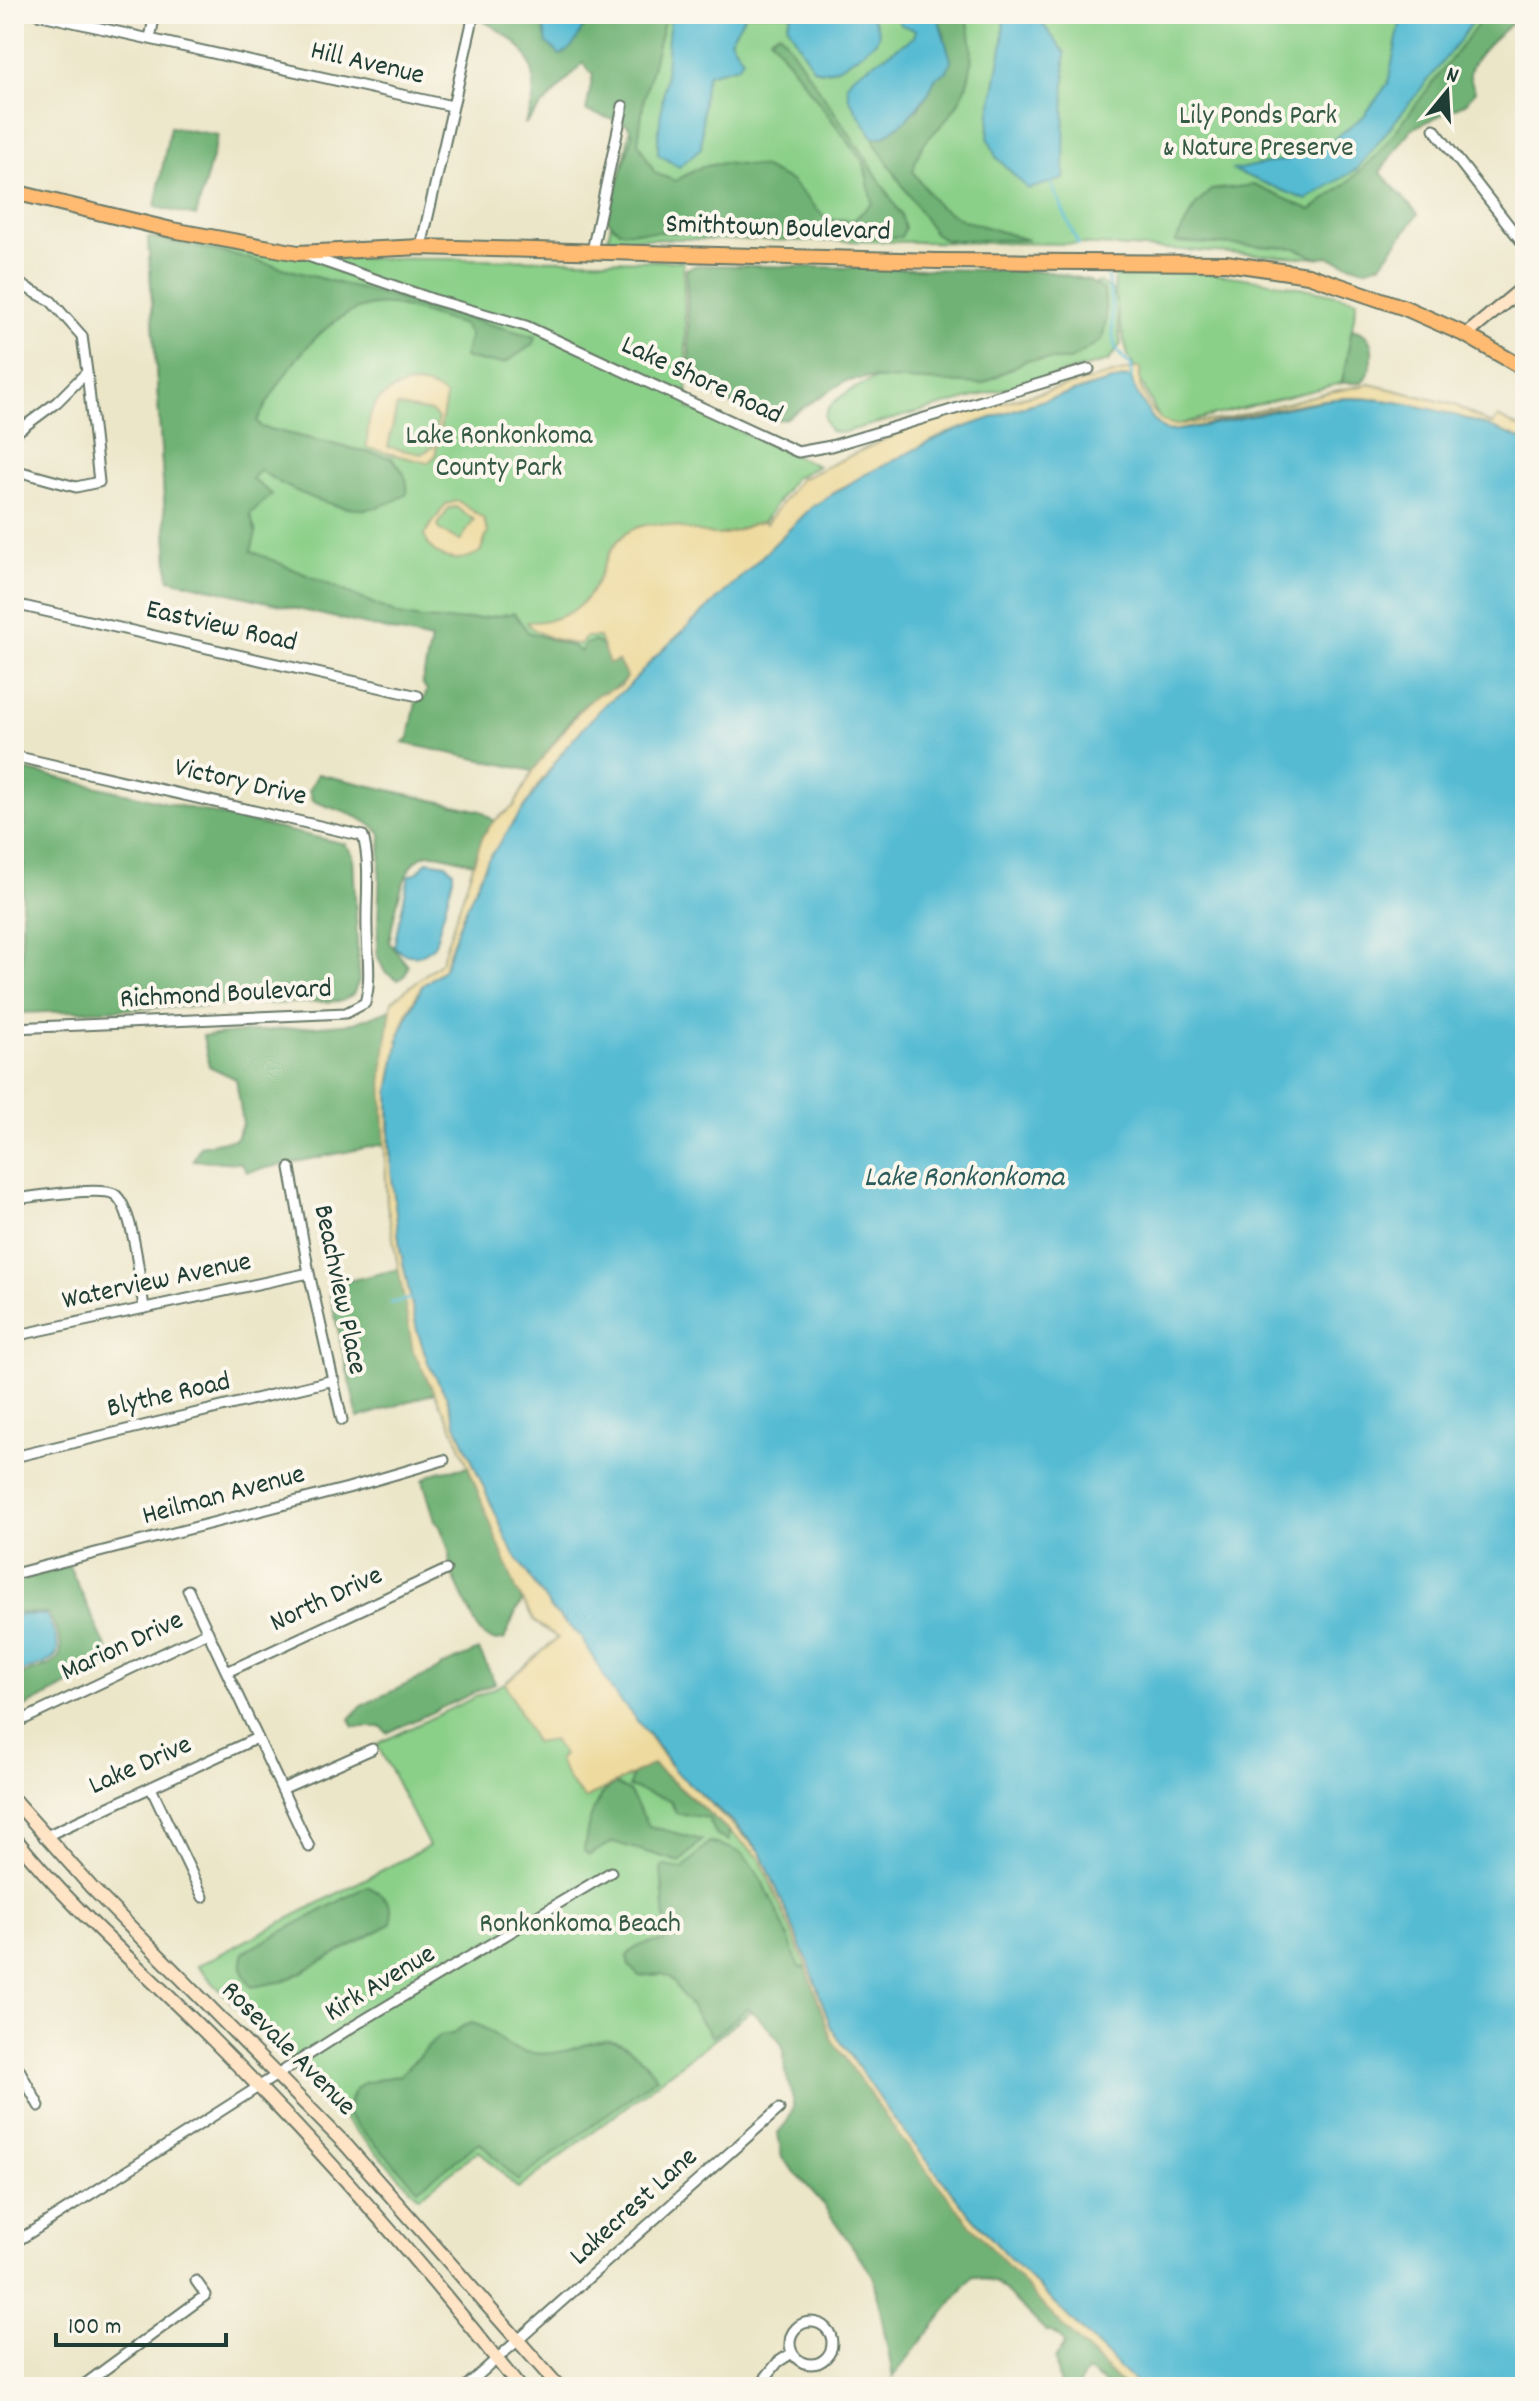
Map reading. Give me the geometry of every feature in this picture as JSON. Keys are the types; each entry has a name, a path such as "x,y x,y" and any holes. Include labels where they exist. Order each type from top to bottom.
{"main road":[{"name":"Smithtown Boulevard","path":"14,192 172,230 298,253 421,247 937,261 1226,263 1308,275 1405,308 1466,335 1525,369"},
{"path":"1466,335 1525,286"},
{"name":"Rosevale Avenue","path":"14,1800 92,1888 367,2167 559,2387"},
{"path":"17,1845 44,1837"},
{"name":"Rosevale Avenue","path":"17,1845 260,2087 381,2220 519,2387"}],"street":[{"name":"Hill Avenue","path":"37,14 452,106"},
{"path":"150,38 155,14"},
{"path":"421,247 474,14"},
{"path":"592,251 623,106"},
{"path":"1434,129 1525,246"},
{"name":"Lake Shore Road","path":"298,253 432,299 526,326 798,452 831,446 1089,369"},
{"path":"14,281 51,301 82,336 99,482 76,487 14,470"},
{"path":"14,434 57,402 87,372"},
{"name":"Eastview Road","path":"14,604 418,696"},
{"name":"Victory Drive","path":"14,756 363,836 367,853 367,931"},
{"name":"Richmond Boulevard","path":"14,1028 346,1013 365,1003 370,985 367,931"},
{"name":"Beachview Place","path":"290,1168 309,1273 342,1420"},
{"path":"14,1199 100,1190 114,1194 123,1204 128,1218 144,1308"},
{"name":"Waterview Avenue","path":"14,1336 309,1273"},
{"name":"Blythe Road","path":"14,1457 334,1380"},
{"name":"Heilman Avenue","path":"14,1574 444,1460"},
{"name":"North Drive","path":"227,1672 446,1570"},
{"path":"188,1590 309,1847"},
{"name":"Marion Drive","path":"14,1724 208,1632"},
{"name":"Lake Drive","path":"44,1837 257,1738"},
{"path":"282,1789 372,1749"},
{"path":"151,1788 203,1897"},
{"name":"Kirk Avenue","path":"14,2243 360,2022 611,1872"},
{"path":"14,2060 39,2106"},
{"name":"Lakecrest Lane","path":"465,2387 779,2109"},
{"path":"81,2387 206,2295 196,2281"},
{"path":"803,2324 819,2324 831,2336 831,2351 823,2361 807,2364 792,2353 791,2336 803,2324"},
{"path":"758,2387 778,2362 792,2353"}],"green space":[{"path":"486,14 541,14 547,43 584,28 585,14 666,14 644,99 638,142 655,173 675,181 701,167 723,163 762,167 791,181 826,219 854,220 872,203 864,163 770,37 780,32 901,215 905,228 901,237 619,231 607,219 633,134 627,124 586,111 593,75 583,63 524,125 533,96 530,65 516,43 484,21"},
{"name":"Lily Ponds Park & Nature Preserve","path":"654,14 1495,14 1317,258 1078,244 608,238"},
{"path":"937,14 966,14 972,57 962,96 921,148 913,172 938,206 963,220 1028,240 945,240 933,232 876,145 873,137 883,137 918,108 929,92 945,37"},
{"path":"1486,14 1524,14 1492,40 1478,57 1470,73 1475,91 1466,103 1411,129 1380,172 1418,214 1381,264 1364,269 1328,257 1317,258 1295,248 1175,242 1196,205 1211,190 1254,185 1311,210 1346,184 1377,155"},
{"path":"170,127 218,135 196,216 155,207"},
{"name":"Lake Ronkonkoma County Park","path":"148,237 335,258 683,261 688,408 818,466 794,478 747,545 618,661 624,670 169,579"},
{"path":"148,237 235,255 536,337 532,345 505,363 482,362 464,357 470,335 463,325 418,311 391,305 369,306 328,326 294,362 257,421 261,427 392,458 404,474 407,494 376,507 354,509 310,497 260,470 252,479 272,494 250,514 256,533 251,551 400,615 457,620 514,613 528,632 574,647 580,652 585,644 594,641 603,646 609,663 618,661 627,677 580,709 533,771 403,743 409,738 416,702 424,698 427,692 422,683 431,640 169,579"},
{"path":"697,265 1045,271 1088,280 1104,291 1106,320 1102,340 1070,360 1027,360 982,384 866,378 844,382 785,419 770,420 718,398 690,379 686,269"},
{"path":"1113,268 1236,277 1357,300 1342,383 1164,428 1128,355 1116,307 1121,344 1108,361 841,433 830,431 825,418 830,407 853,390 880,377 1102,340 1106,320 1104,291 1093,284 1099,282 1112,290 1116,304"},
{"path":"1352,329 1363,333 1368,339 1372,359 1361,383 1342,383"},
{"path":"25,770 345,844 353,855 359,981 353,994 342,1001 20,1013"},
{"path":"318,774 481,811 494,821 483,835 474,863 430,854 420,857 412,865 401,890 389,942 408,966 405,976 398,980 385,972 377,955 381,834 358,817 312,800 309,790"},
{"path":"391,1009 382,1074 385,1144 247,1172 241,1163 193,1160 200,1146 235,1139 243,1124 236,1079 209,1066 203,1036 354,1023"},
{"path":"399,1269 413,1351 435,1393 358,1418 330,1294 335,1284"},
{"path":"468,1467 522,1602 504,1640 493,1641 480,1633 450,1570 449,1550 435,1521 423,1480 440,1471"},
{"path":"69,1566 113,1662 23,1708 14,1709 14,1677 52,1664 61,1651 48,1613 14,1613 14,1581"},
{"name":"Ronkonkoma Beach","path":"558,1638 640,1753 760,1858 807,1968 518,2189 479,2150 419,2197 197,1966 429,1846 377,1744 505,1683"},
{"path":"479,1650 495,1683 387,1733 382,1727 354,1727 350,1719 361,1706"},
{"path":"652,1764 729,1831 729,1841 717,1836 708,1818 676,1813 670,1800 629,1787 632,1775"},
{"path":"615,1784 629,1791 649,1826 702,1840 680,1862 613,1842 589,1855 584,1851 592,1813 602,1796"},
{"path":"709,1842 739,1852 757,1872 799,1967 807,1968 831,2038 900,2137 993,2250 1124,2387 1109,2387 1088,2371 1077,2387 1060,2387 1055,2359 1064,2344 1061,2339 1046,2331 997,2283 973,2276 893,2377 874,2277 819,2199 782,2158 778,2133 793,2110 793,2103 779,2040 748,2008 712,2037 670,1977 663,1974 639,1976 629,1966 627,1956 634,1949 648,1943 663,1942 666,1936 661,1868 683,1869"},
{"path":"367,1886 387,1900 391,1924 285,1981 252,1987 242,1967 244,1952"},
{"path":"472,2023 525,2052 547,2054 595,2042 622,2044 657,2077 518,2181 480,2142 418,2189 345,2113 354,2091 364,2083 400,2075 439,2036 452,2034"}],"sand":[{"path":"1140,367 1140,386 1149,406 1162,421 1175,425 1224,419 1370,384 1455,405 1492,425 1498,417 1525,431 1525,441 1431,409 1355,398 1292,405 1169,431 1150,415 1127,377 1034,403 946,434 841,488 812,507 653,659 627,688 605,704 567,746 538,785 463,914 443,970 422,986 408,1011 400,1033 389,1092 389,1146 400,1248 417,1330 429,1365 447,1397 511,1549 552,1610 581,1637 668,1763 761,1852 810,1967 831,2027 892,2116 967,2211 1012,2261 1139,2387 1124,2387 1047,2310 969,2223 900,2137 831,2038 807,1968 760,1858 653,1764 585,1799 571,1784 558,1760 563,1755 553,1740 535,1743 505,1683 558,1638 535,1622 517,1591 455,1433 413,1351 387,1204 382,1074 392,1001 441,962 483,835 494,821 514,806 533,771 581,709 598,694 620,687 627,678 618,661 609,664 599,637 586,637 580,644 567,643 542,634 527,622 549,620 577,608 591,592 615,544 636,528 658,524 716,535 728,534 757,523 766,524 799,480 915,425"},
{"path":"408,384 424,385 446,397 435,456 428,463 367,448 370,415 379,400","holes":["397,406 432,412 438,418 433,447 421,454 388,447"]},
{"path":"458,501 483,518 488,532 480,552 463,558 447,558 428,543 424,535 446,504","holes":["456,507 474,520 460,541 440,530 438,525 449,508"]}],"water":[{"path":"541,14 585,14 578,38 560,55 547,43"},
{"path":"672,14 745,15 730,40 743,59 738,66 708,74 703,101 701,148 679,167 658,154"},
{"path":"792,14 870,14 878,36 873,44 844,64 820,71 813,68 787,24"},
{"path":"895,14 937,14 951,60 947,71 935,78 929,92 906,120 883,137 873,137 849,99 847,84 853,76 914,37 916,30 901,25"},
{"path":"1004,14 1035,14 1065,53 1064,179 1028,189 996,157 988,137 1003,42"},
{"path":"1402,14 1477,14 1460,40 1357,169 1306,200 1233,170 1289,159 1331,141 1364,116 1388,83"},
{"name":"Lake Ronkonkoma","path":"1127,377 1132,379 1150,415 1165,430 1193,428 1319,401 1357,398 1431,409 1525,441 1525,2387 1139,2387 1012,2261 967,2211 892,2116 831,2027 810,1967 761,1852 737,1826 675,1771 613,1692 581,1637 552,1610 511,1549 447,1397 429,1365 417,1330 400,1248 391,1170 389,1092 400,1033 422,986 443,970 487,861 567,746 605,704 627,688 653,659 812,507 862,476 946,434 1034,403"},
{"path":"427,861 446,864 453,871 453,878 435,944 415,956 404,954 394,946 409,876 418,872"},
{"path":"46,1615 57,1642 57,1651 49,1662 14,1674 14,1616"}],"waterway":[{"path":"1051,183 1078,244"},
{"path":"1107,275 1114,343 1119,354 1132,366 1131,378"},
{"path":"391,1303 410,1299"}]}
